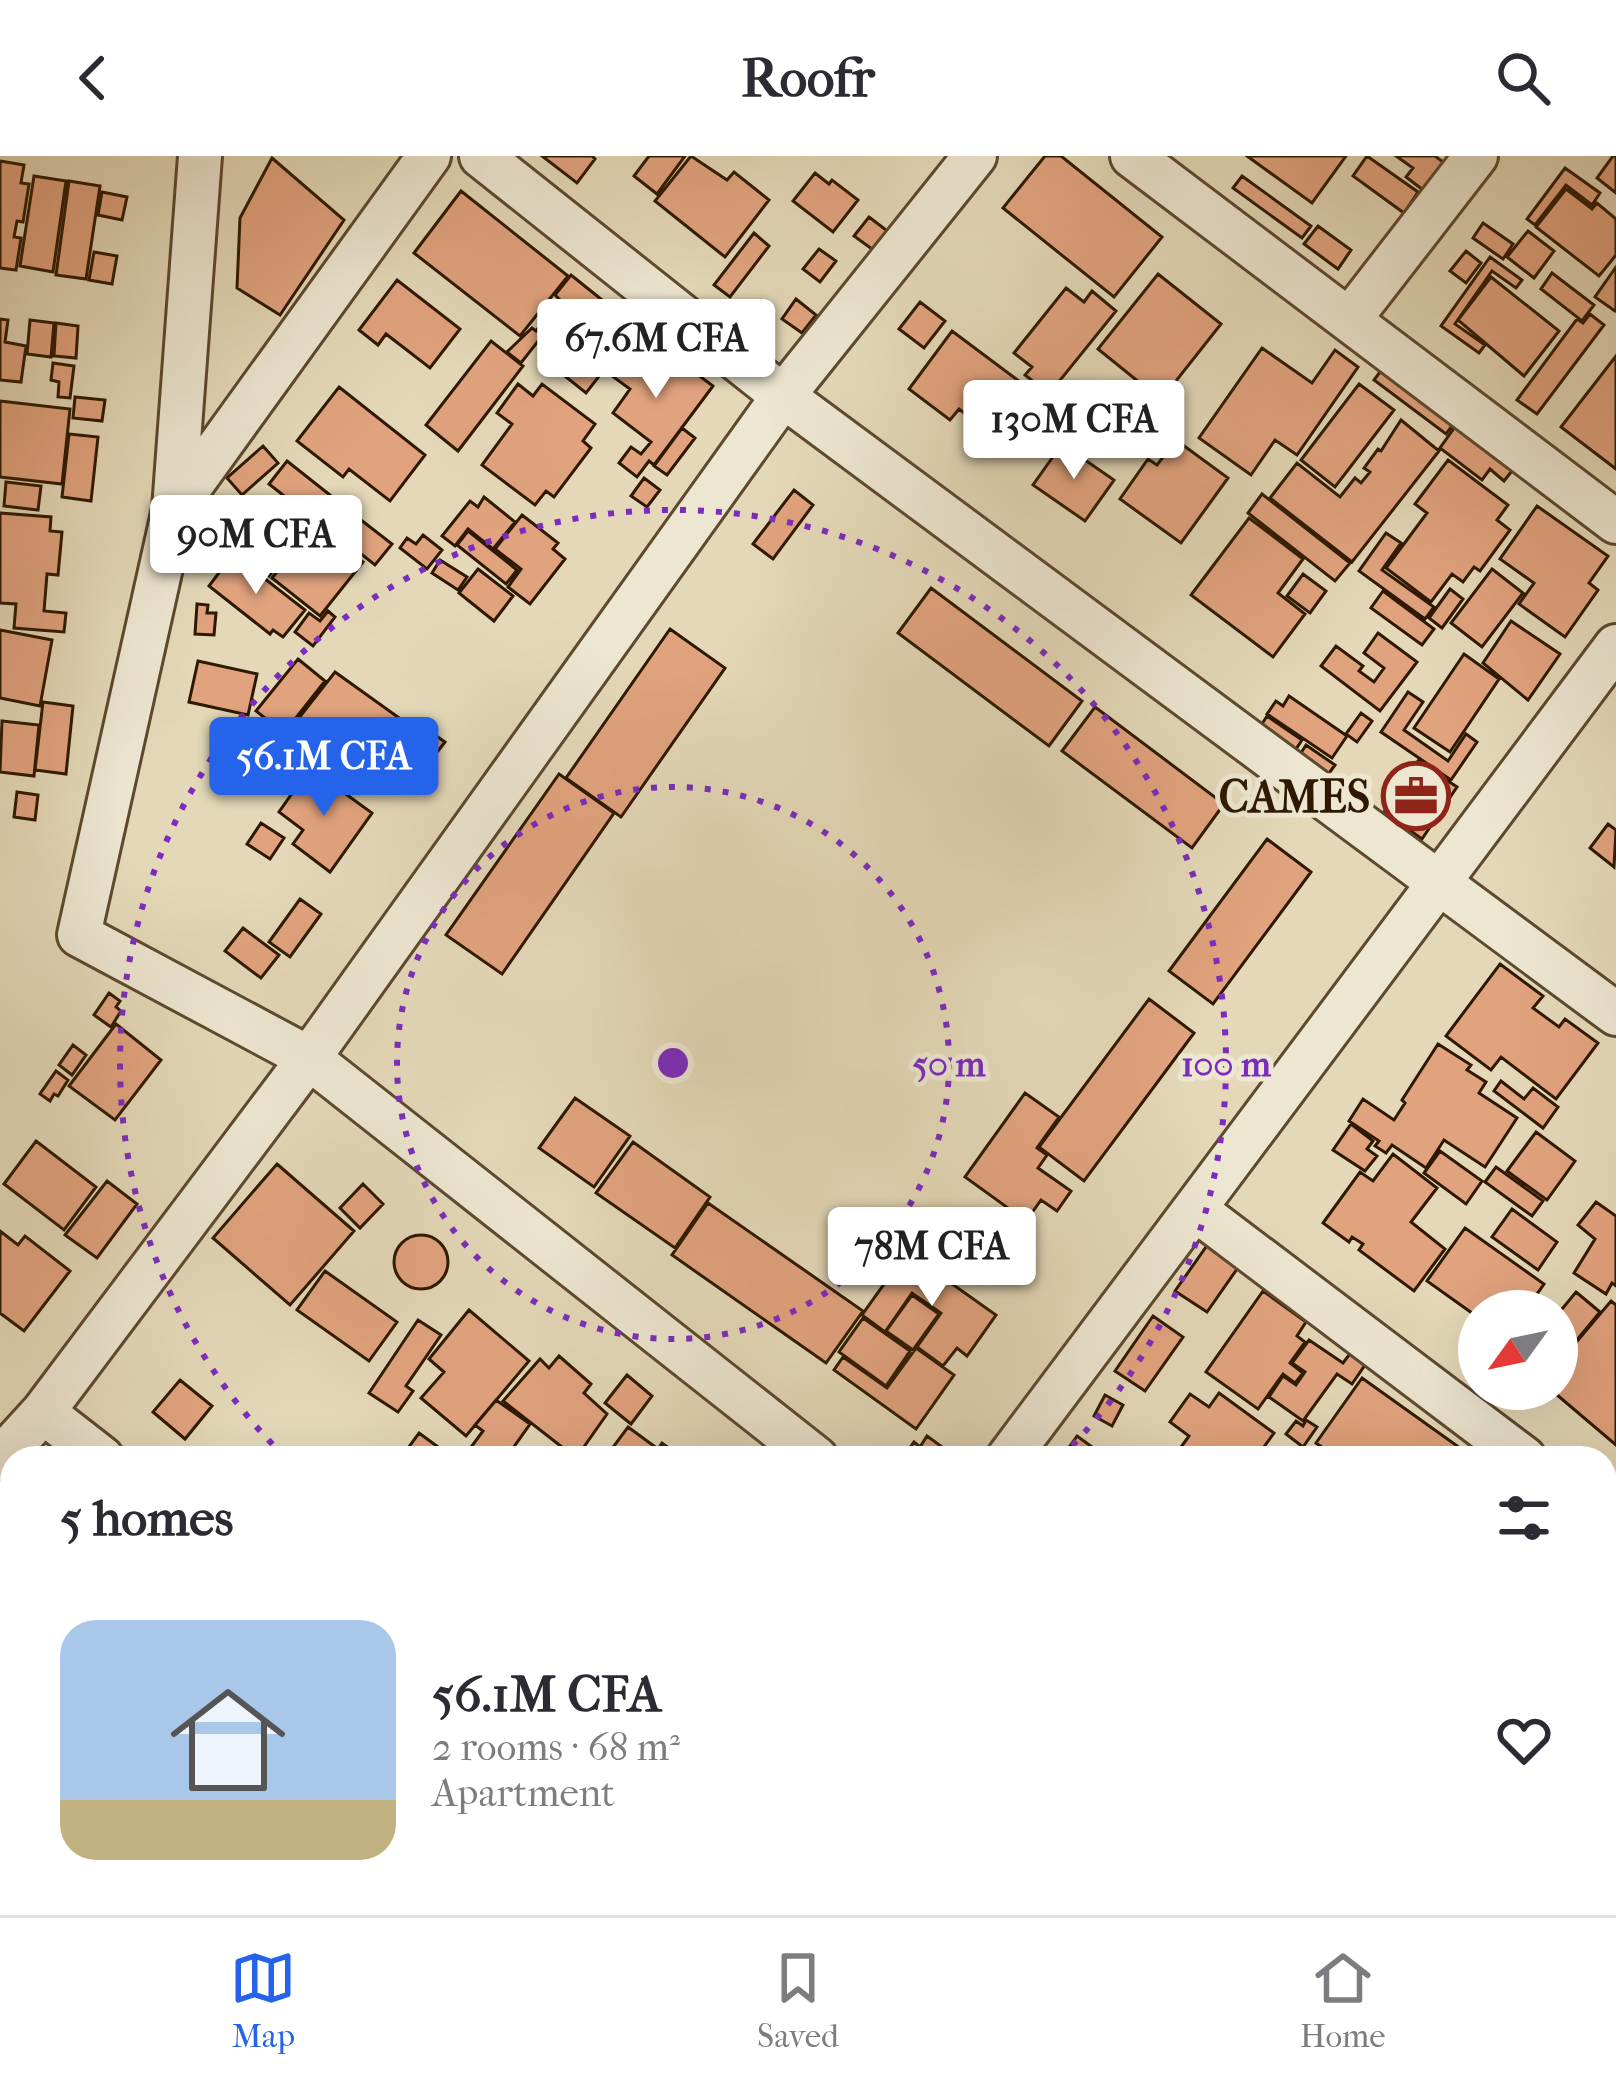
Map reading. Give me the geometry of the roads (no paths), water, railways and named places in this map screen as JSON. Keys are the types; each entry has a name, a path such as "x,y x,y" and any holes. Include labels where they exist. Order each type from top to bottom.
{"street":[{"path":"200,156 174,509 79,935 309,1058 801,1446"},
{"path":"174,509 429,156"},
{"path":"481,156 783,396 1616,1014"},
{"path":"12,1446 44,1412 309,1058 783,396 975,156"},
{"path":"1132,156 1616,522"},
{"path":"1349,320 1477,156"},
{"path":"1017,1446 1616,646"},
{"path":"1196,1210 1508,1446"},
{"path":"44,1412 87,1446"}],"place":[{"name":"CAMES","path":"1416,796"}]}
